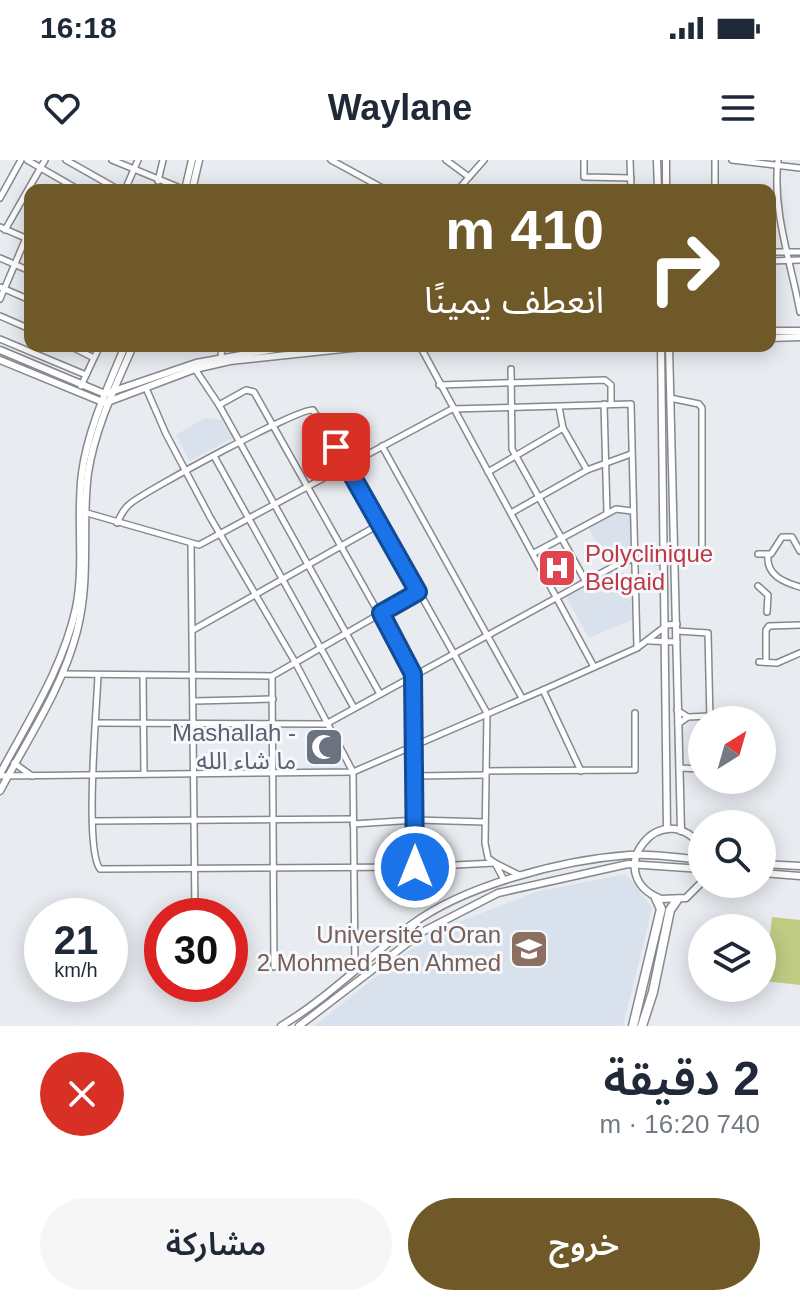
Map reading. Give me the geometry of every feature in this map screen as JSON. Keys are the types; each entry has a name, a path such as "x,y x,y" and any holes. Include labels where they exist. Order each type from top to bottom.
{"highway":[{"path":"633,1026 661,909 656,898"},
{"path":"642,1026 653,992 670,910 677,900"}],"main road":[{"path":"186,184 192,160"},
{"path":"193,184 199,160"},
{"path":"657,160 658,184"},
{"path":"666,160 666,184"},
{"path":"776,331 800,331"},
{"path":"776,338 800,337"},
{"path":"0,350 109,393 221,357 253,352"},
{"path":"109,393 123,352"},
{"path":"11,762 55,672 76,607 82,475 105,402 130,352"},
{"path":"0,360 77,394 105,402 195,369 263,355 299,352"},
{"path":"661,352 668,643 667,829"},
{"path":"669,352 681,831"},
{"path":"0,791 2,776 61,674 82,608 88,568 87,513 93,450 105,402"},
{"path":"688,837 681,831 667,829 648,837 636,855 635,864 640,884 656,898 677,900 688,895"},
{"path":"281,1026 413,924 450,902 519,875 636,855 688,859"},
{"path":"299,1026 422,932 469,905 529,884 635,864 688,868"},
{"path":"776,865 800,866"},
{"path":"776,874 800,876"}],"street":[{"path":"0,198 21,160"},
{"path":"27,160 69,184"},
{"path":"31,184 45,160"},
{"path":"66,160 103,184"},
{"path":"112,160 167,184"},
{"path":"131,184 138,160"},
{"path":"158,181 163,160"},
{"path":"331,160 375,184"},
{"path":"446,160 469,177"},
{"path":"453,166 458,160"},
{"path":"463,184 484,160"},
{"path":"584,160 584,177 631,178"},
{"path":"630,160 631,184"},
{"path":"715,160 715,184"},
{"path":"732,160 800,168"},
{"path":"777,163 785,252 800,307"},
{"path":"24,196 3,229 24,237"},
{"path":"0,299 2,288 24,247"},
{"path":"776,252 800,252"},
{"path":"0,258 24,269"},
{"path":"776,261 800,260"},
{"path":"2,288 24,297"},
{"path":"0,316 24,326"},
{"path":"0,339 24,349"},
{"path":"31,352 86,375"},
{"path":"82,352 94,358"},
{"path":"77,394 97,352"},
{"path":"221,352 221,357"},
{"path":"423,352 594,667"},
{"path":"195,369 219,405 380,694"},
{"path":"511,369 511,445 586,582"},
{"path":"439,385 605,380 611,385 606,461 607,513"},
{"path":"146,388 186,473 295,662 353,772 355,970"},
{"path":"219,405 251,389 274,424 413,674 415,867"},
{"path":"670,398 699,404 702,408 703,552 700,556 675,557"},
{"path":"670,408 678,402"},
{"path":"87,513 191,545 206,542 452,409 631,404 637,648"},
{"path":"559,407 563,428 587,470"},
{"path":"117,523 130,503 274,424 310,408 348,465 487,713 487,853 504,880"},
{"path":"488,472 563,428"},
{"path":"382,446 522,698"},
{"path":"511,513 587,470 631,454"},
{"path":"214,456 354,708"},
{"path":"534,553 616,509 632,511"},
{"path":"193,631 307,563 380,524"},
{"path":"800,551 792,537 787,536 782,537 768,555 768,564 779,581 800,587"},
{"path":"191,545 195,898"},
{"path":"758,554 768,555"},
{"path":"96,723 326,724 413,674 633,559 666,562"},
{"path":"758,586 768,595 767,612"},
{"path":"61,674 272,676 418,592"},
{"path":"2,776 353,772 637,648 667,625 708,633 710,706"},
{"path":"800,625 769,626 762,662 788,660 800,653"},
{"path":"649,640 677,642"},
{"path":"98,675 94,858 100,869 415,867 495,863 519,875"},
{"path":"143,675 144,774"},
{"path":"272,676 274,967"},
{"path":"543,690 581,771"},
{"path":"194,701 273,699"},
{"path":"677,710 688,717 677,725"},
{"path":"415,776 637,769 635,713"},
{"path":"11,762 33,777"},
{"path":"678,768 688,768"},
{"path":"94,821 485,822"}],"shaded area":[{"path":"205,418 222,420 232,438 190,461 176,435"},
{"path":"615,512 630,513 630,547 607,560 588,527"},
{"path":"617,569 630,577 632,620 589,638 566,597"},
{"name":"Université d'Oran 2 Mohmed Ben Ahmed","path":"626,874 652,908 623,1026 314,1026 409,951 456,923 536,892"}],"green space":[{"path":"776,917 800,920 800,985 776,982"}],"place":[{"name":"Polyclinique Belgaid","path":"557,568"},
{"name":"Mashallah - ما شاء الله","path":"324,747"},
{"name":"Université d'Oran 2 Mohmed Ben Ahmed","path":"529,949"}],"route":[{"path":"336,447 418,592 381,613 413,674 415,867"}]}
